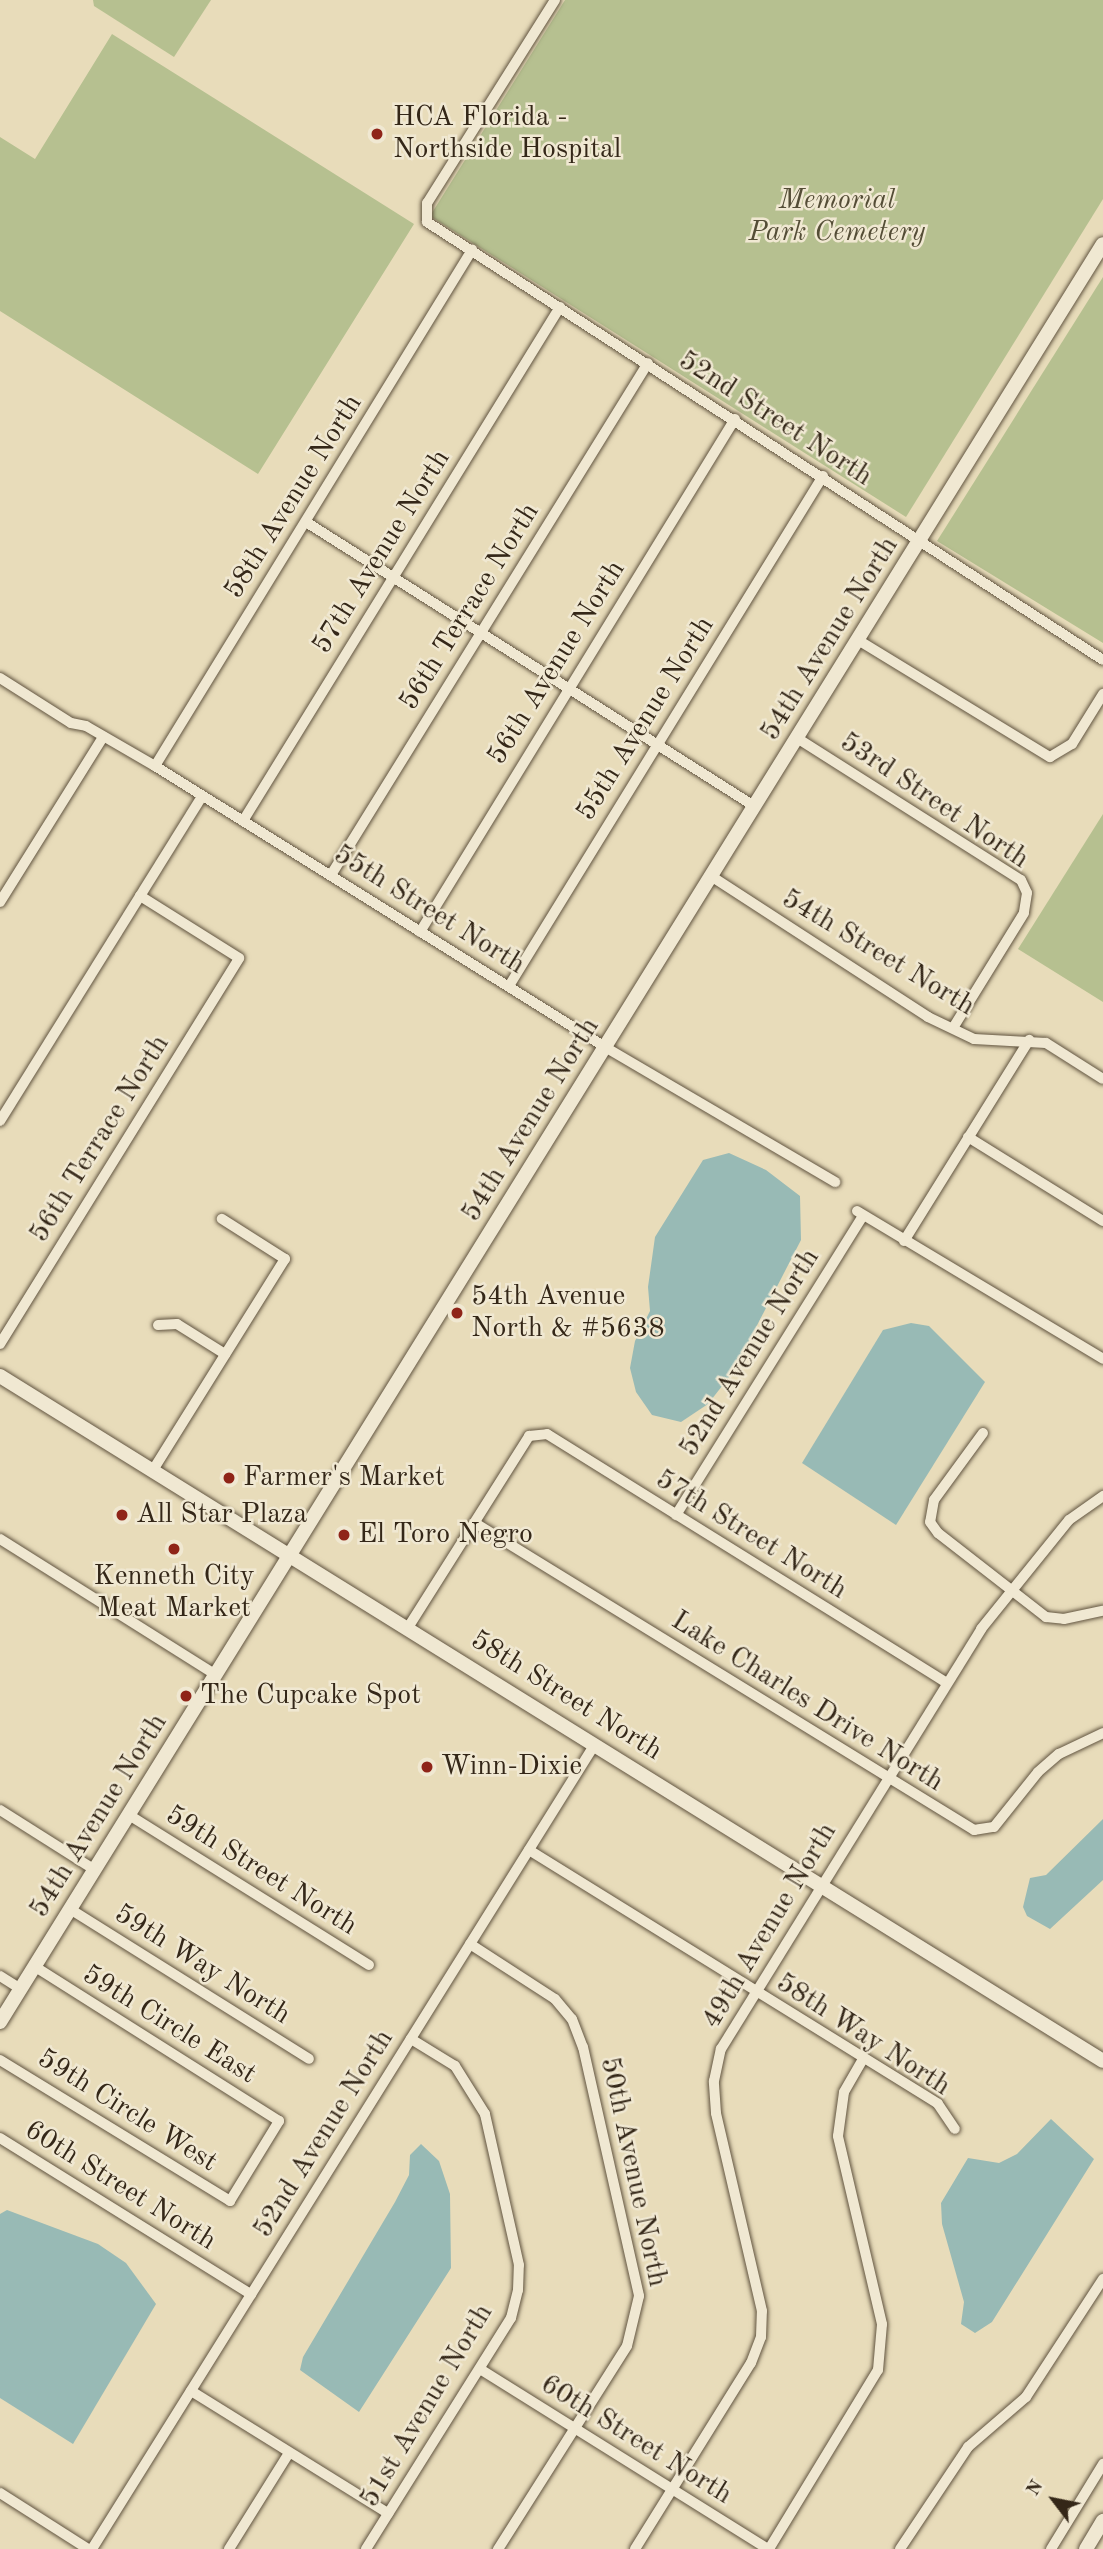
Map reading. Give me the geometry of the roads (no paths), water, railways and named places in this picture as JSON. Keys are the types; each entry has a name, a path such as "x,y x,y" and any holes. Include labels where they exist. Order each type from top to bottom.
{"main road":[{"name":"54th Avenue North","path":"0,2022 1103,244"},
{"name":"58th Street North","path":"0,1376 292,1553 1103,2061"},
{"path":"1086,2549 1103,2521"}],"street":[{"name":"52nd Street North","path":"555,0 427,203 425,216 471,250 1103,660"},
{"name":"58th Avenue North","path":"155,766 471,250"},
{"name":"57th Avenue North","path":"243,821 560,307"},
{"name":"56th Terrace North","path":"331,875 648,363"},
{"name":"56th Avenue North","path":"420,932 735,419"},
{"name":"55th Avenue North","path":"509,986 823,476"},
{"path":"306,522 754,806"},
{"path":"858,640 1038,753 1050,757 1064,752 1103,694"},
{"name":"55th Street North","path":"0,678 155,766 605,1048 835,1182"},
{"path":"0,902 103,737"},
{"name":"53rd Street North","path":"797,738 1021,880 1027,894 1024,913 953,1028"},
{"path":"0,1121 202,797"},
{"name":"54th Street North","path":"711,876 928,1017 974,1039 1046,1043 1103,1079"},
{"name":"56th Terrace North","path":"0,1343 239,958 141,896"},
{"path":"1029,1040 904,1241 1103,1359"},
{"path":"968,1137 1103,1222"},
{"name":"52nd Avenue North","path":"676,1515 860,1213 904,1241"},
{"path":"153,1470 285,1259 222,1219"},
{"path":"158,1325 177,1324 225,1354"},
{"path":"983,1433 934,1500 930,1522 1011,1592 1046,1617 1063,1619 1103,1611"},
{"name":"57th Street North","path":"475,1522 529,1436 547,1434 947,1683"},
{"name":"49th Avenue North","path":"635,2549 751,2363 761,2337 762,2311 716,2113 714,2081 721,2049 947,1683 1011,1592 1069,1520 1103,1496"},
{"path":"408,1626 475,1522"},
{"name":"Lake Charles Drive North","path":"475,1522 964,1826 985,1830 994,1827 1038,1772 1059,1754 1103,1733"},
{"path":"0,1539 216,1675"},
{"name":"52nd Avenue North","path":"90,2549 595,1744"},
{"path":"0,1810 95,1870"},
{"name":"59th Street North","path":"129,1815 369,1965"},
{"name":"58th Way North","path":"529,1850 938,2104 955,2129"},
{"name":"59th Way North","path":"71,1909 309,2059"},
{"name":"50th Avenue North","path":"470,1944 555,1998 572,2020 583,2047 639,2296 627,2346 498,2549"},
{"name":"59th Circle East","path":"35,1967 279,2121 230,2201"},
{"path":"0,1976 21,1989"},
{"name":"51st Avenue North","path":"366,2549 511,2318 519,2265 485,2114 468,2081 454,2066 411,2039"},
{"path":"769,2549 877,2370 882,2324 838,2136 844,2092 863,2059"},
{"name":"59th Circle West","path":"0,2060 230,2201"},
{"name":"60th Street North","path":"0,2138 251,2294"},
{"path":"900,2549 968,2447 1026,2397 1103,2279"},
{"name":"60th Street North","path":"480,2369 769,2549"},
{"path":"191,2391 388,2514"},
{"path":"229,2549 289,2452"},
{"path":"1051,2549 1103,2464"},
{"path":"0,2493 90,2549"}],"water":[{"path":"729,1153 766,1170 800,1196 801,1240 733,1372 708,1404 681,1422 652,1415 636,1392 630,1368 635,1341 650,1311 648,1287 655,1237 703,1160"},
{"path":"911,1323 929,1326 985,1382 896,1525 802,1463 883,1330"},
{"path":"1103,1819 1103,1880 1050,1929 1027,1916 1023,1907 1030,1878 1046,1875"},
{"path":"1051,2119 1094,2159 992,2322 975,2333 961,2324 964,2302 942,2224 941,2203 968,2158 999,2163 1017,2154"},
{"path":"421,2144 439,2161 450,2194 451,2268 359,2412 300,2370 303,2357 395,2202 409,2175 410,2155"},
{"path":"7,2210 98,2244 126,2263 156,2304 73,2444 0,2398 0,2214"}],"place":[{"name":"HCA Florida - Northside Hospital","path":"377,134"},
{"name":"54th Avenue North & #5638","path":"457,1313"},
{"name":"Farmer's Market","path":"229,1478"},
{"name":"All Star Plaza","path":"122,1515"},
{"name":"El Toro Negro","path":"344,1535"},
{"name":"Kenneth City Meat Market","path":"174,1549"},
{"name":"The Cupcake Spot","path":"186,1696"},
{"name":"Winn-Dixie","path":"427,1767"}],"park label":[{"name":"Memorial Park Cemetery","path":"837,217"}]}
